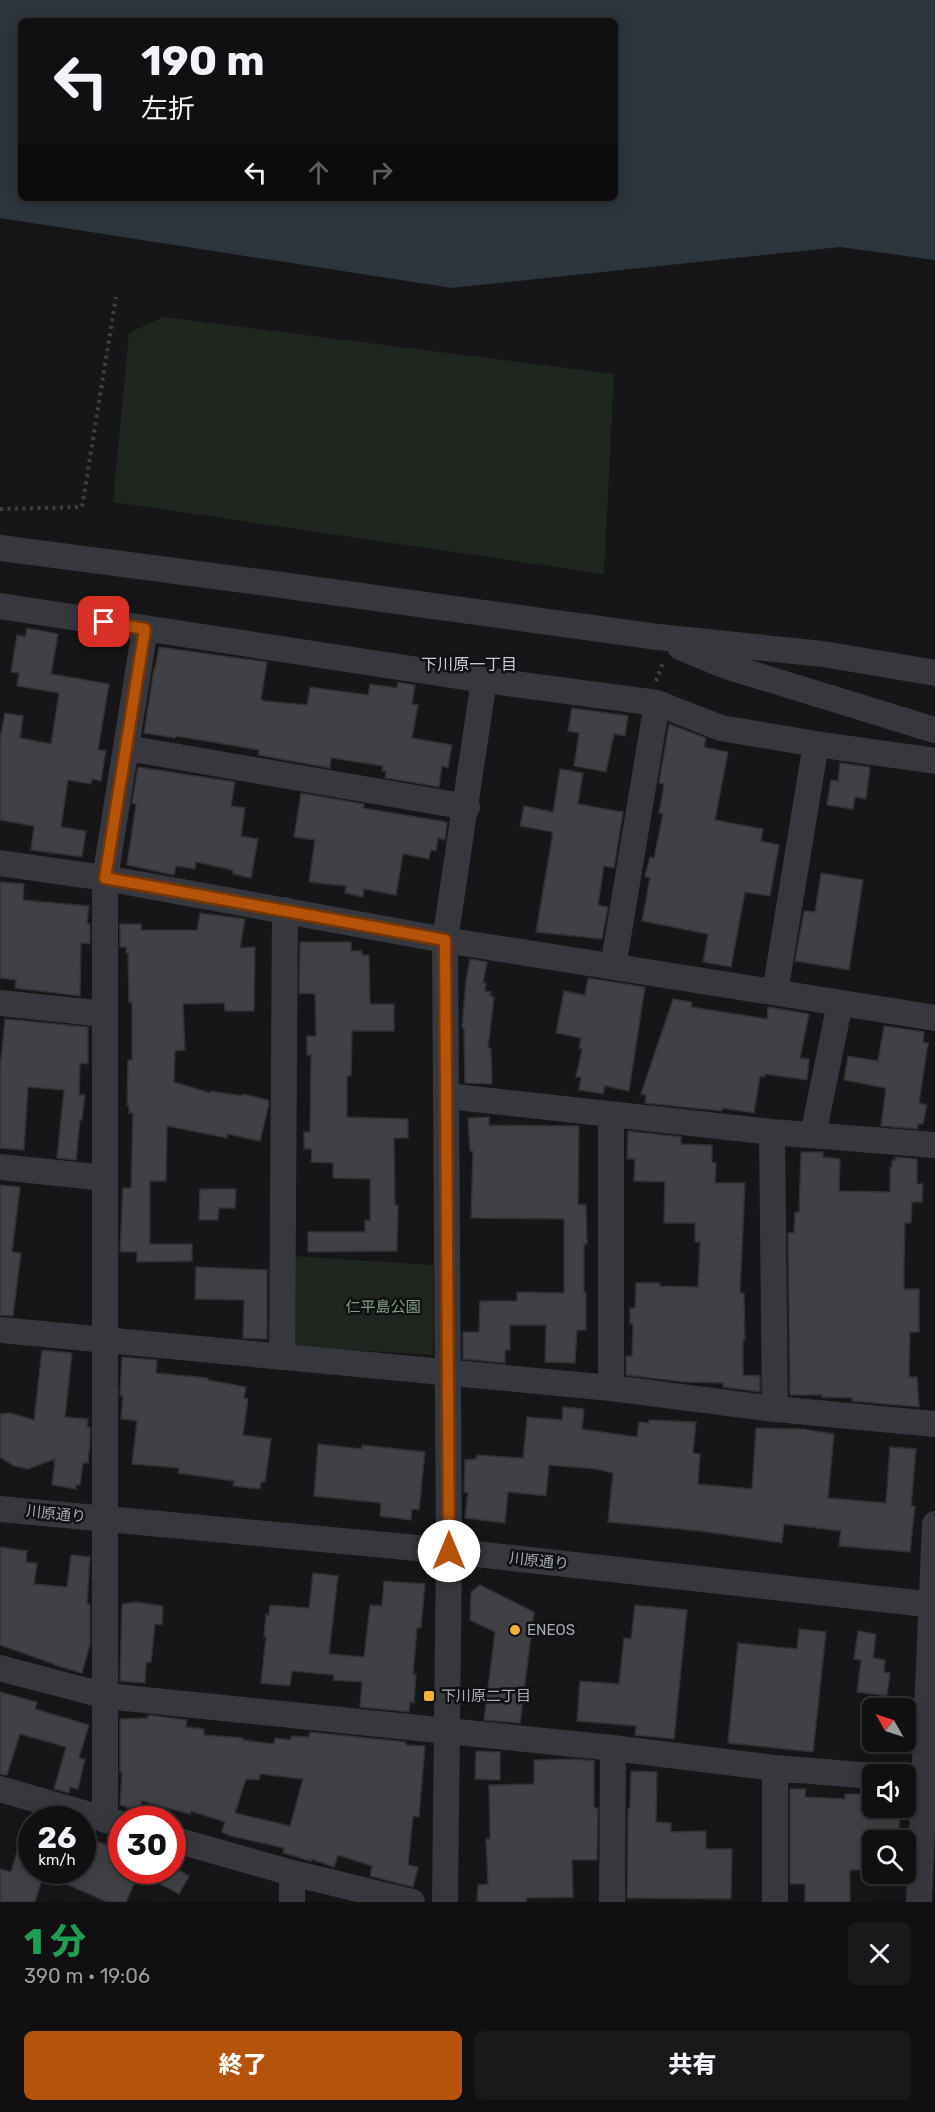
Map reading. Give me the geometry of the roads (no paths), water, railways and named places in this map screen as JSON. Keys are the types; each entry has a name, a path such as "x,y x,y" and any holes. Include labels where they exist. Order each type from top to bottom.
{"street":[{"path":"0,548 274,584 664,640 823,654 935,673"},
{"path":"0,606 484,680 653,702 721,728 935,761"},
{"path":"112,1806 106,1696 105,878 145,629"},
{"path":"664,640 726,666 935,730"},
{"path":"445,1902 449,1551 445,940 467,807 484,680"},
{"path":"613,967 653,702"},
{"path":"775,992 816,744"},
{"path":"127,748 467,807"},
{"path":"0,863 105,878 445,940 935,1018"},
{"path":"282,1356 285,910"},
{"path":"0,1003 105,1014"},
{"path":"813,1135 840,1003"},
{"path":"447,1096 772,1132 935,1145"},
{"path":"611,1114 611,1388"},
{"path":"772,1132 775,1409"},
{"path":"0,1167 105,1178"},
{"path":"0,1330 611,1388 775,1409 935,1424"},
{"name":"川原通り","path":"0,1509 449,1551 934,1605"},
{"path":"916,1771 934,1605 935,1524"},
{"path":"0,1668 106,1696 775,1768 862,1775"},
{"path":"612,1902 613,1749"},
{"path":"775,1768 775,1902"},
{"path":"0,1790 108,1821"},
{"path":"916,1810 919,1902"},
{"path":"186,1843 292,1873 412,1902"},
{"path":"292,1873 292,1902"}],"place":[{"name":"ENEOS","path":"515,1630"},
{"name":"下川原二丁目","path":"429,1696"}],"district":[{"name":"下川原一丁目","path":"469,664"}],"park label":[{"name":"仁平島公園","path":"383,1307"}]}
